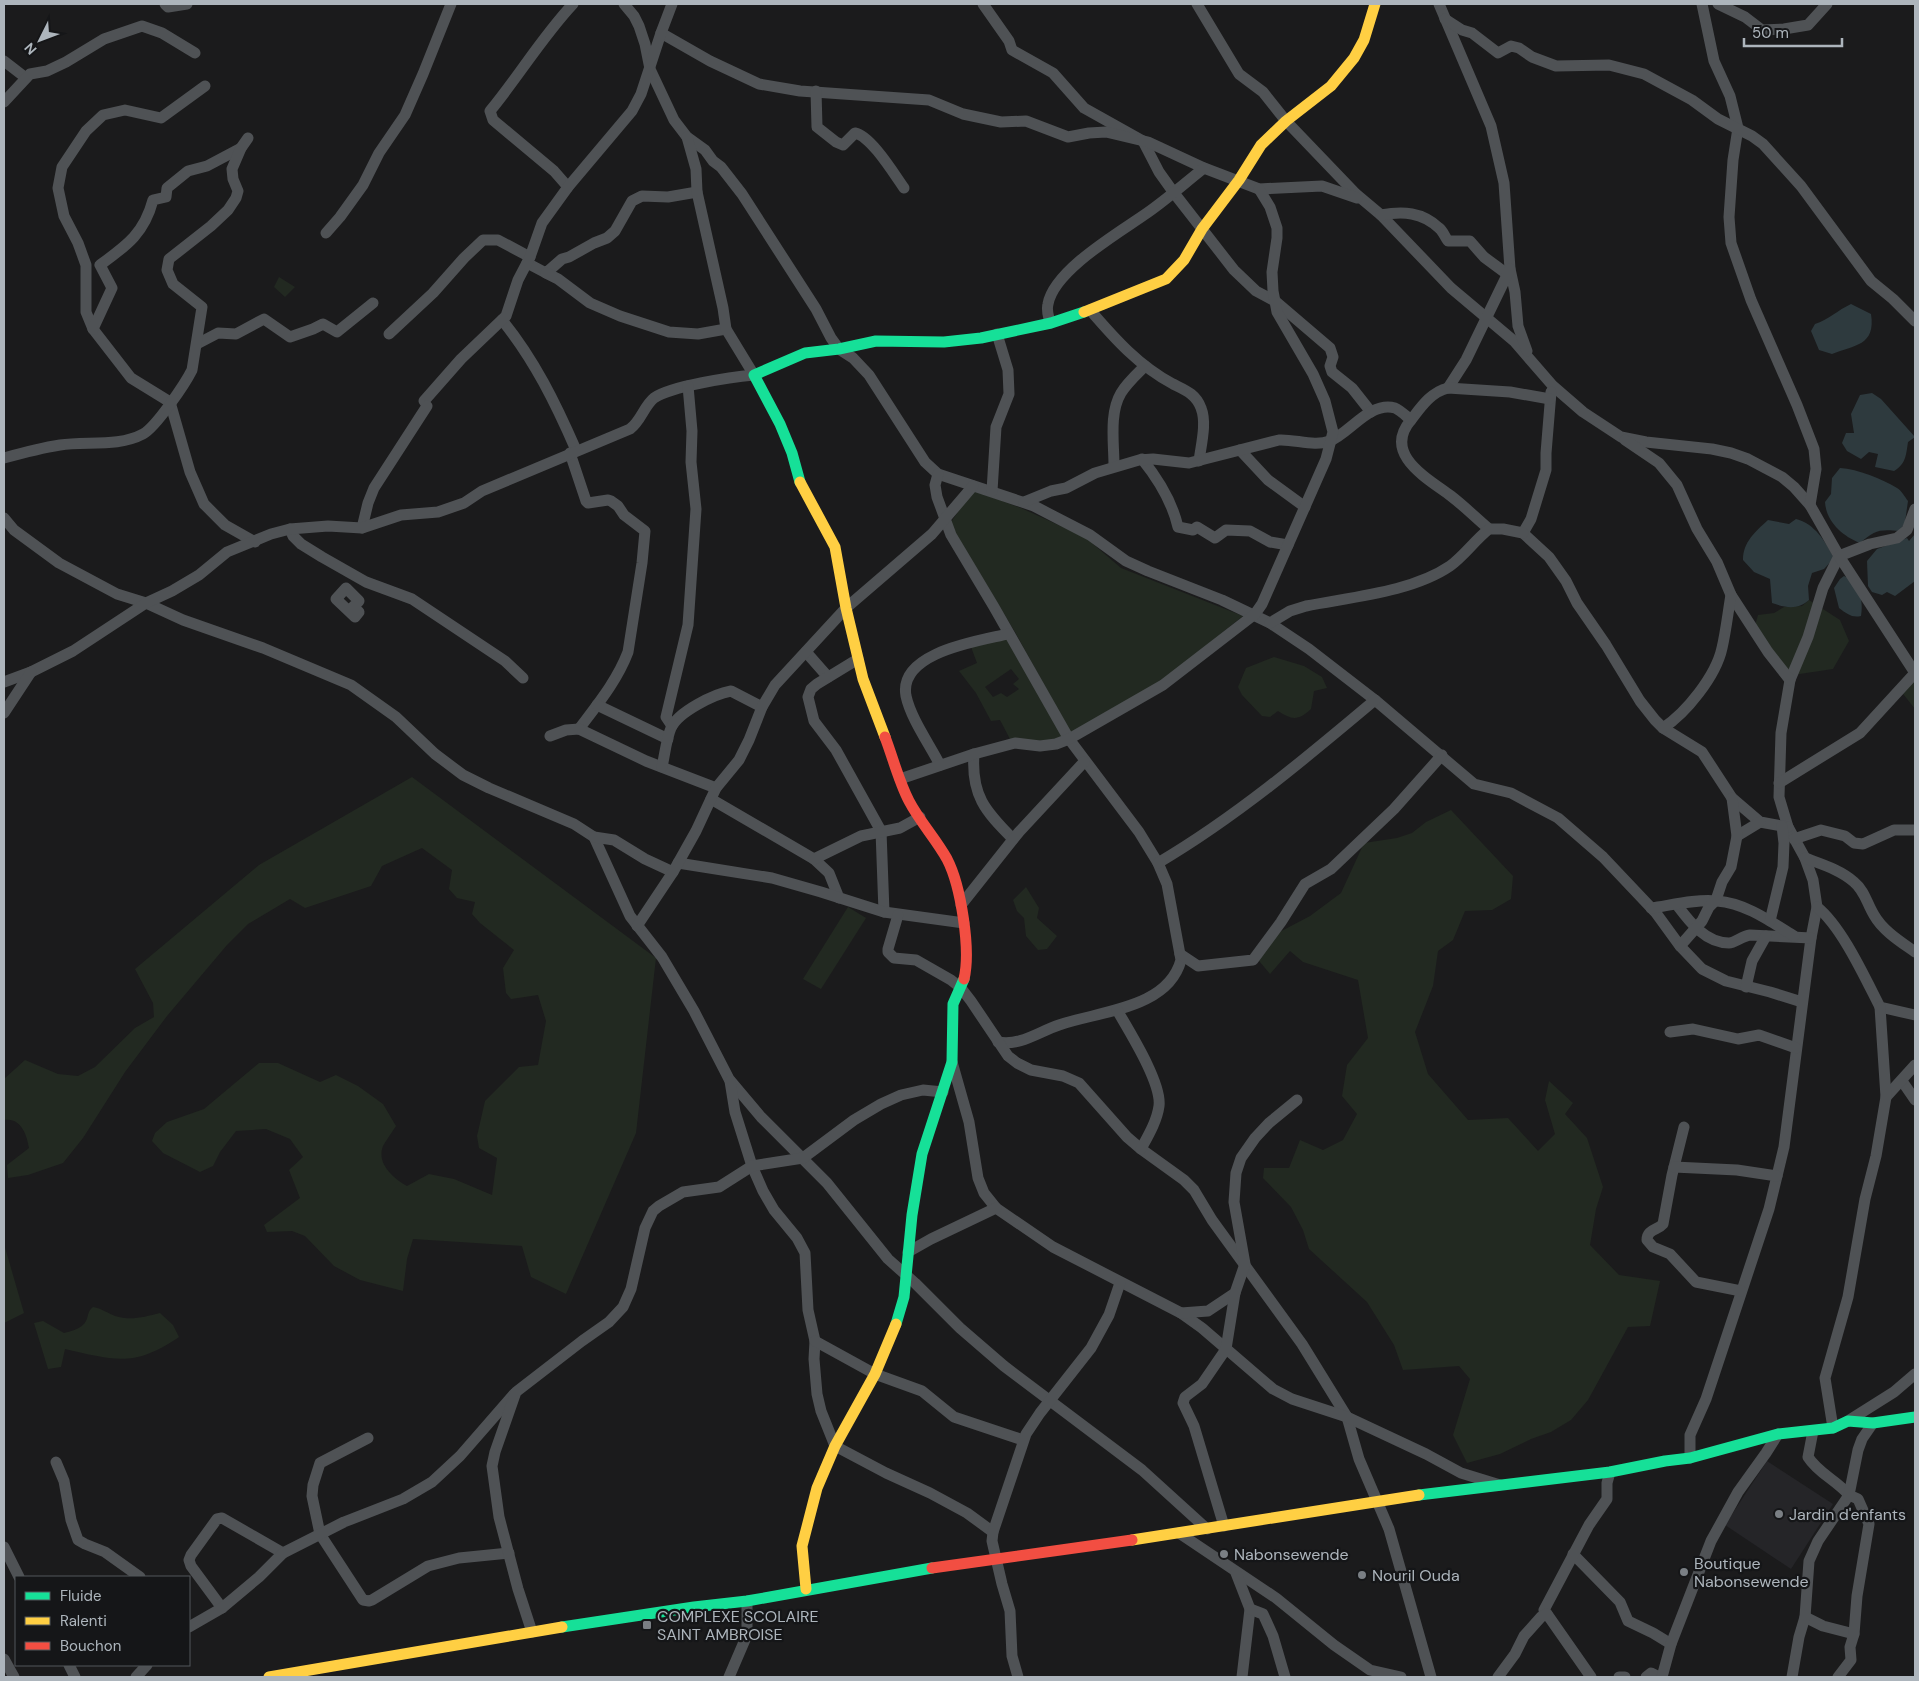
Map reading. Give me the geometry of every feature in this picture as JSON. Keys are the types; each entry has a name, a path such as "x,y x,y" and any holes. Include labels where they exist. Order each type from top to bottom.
{"street":[{"path":"165,4 168,7 188,4"},
{"path":"326,233 340,217 362,185 379,153 405,115 424,74 451,4"},
{"path":"568,187 554,171 493,120 490,110 509,89 554,25 573,4"},
{"path":"624,4 634,16 639,26 650,68 674,120 687,137 705,150 713,161 721,167 748,202 839,349 853,358 869,375 931,469 938,474 1024,502 1069,523 1126,560 1148,571 1254,614 1270,623 1309,649 1375,700 1474,784 1511,793 1558,818 1603,857 1656,913 1694,963 1726,982 1770,992 1802,1002"},
{"path":"362,528 374,488 425,403 461,359 502,320 509,310 518,280 529,260 542,223 568,187 632,111 641,94 672,4"},
{"path":"983,4 1009,41 1012,50 1053,73 1084,108 1143,141 1159,172 1234,270 1246,283 1275,302 1330,348 1333,357 1330,366 1332,372 1352,388 1371,412"},
{"path":"1197,4 1239,74 1263,92 1286,121 1381,215 1451,288 1514,341 1552,386 1583,412 1658,463 1677,485 1697,529 1717,562 1731,595 1768,652 1790,680"},
{"path":"4,682 31,672 79,647 146,603 172,591 199,575 227,552 290,529 328,526 362,528 401,516 438,512 464,503 482,491 630,429 648,404 655,398 688,386 754,375 805,353 839,349 876,341 944,342 1050,323 1090,310 1166,279 1184,260 1202,229 1261,145 1286,121 1331,86 1342,74 1364,40 1375,4"},
{"path":"1439,4 1491,126 1504,184 1509,271 1515,292 1518,326 1529,357"},
{"path":"1702,4 1714,61 1730,96 1738,128 1733,160 1729,218 1731,243 1751,300 1814,449 1816,469 1810,505"},
{"path":"1718,4 1745,17 1762,30 1808,25 1827,4"},
{"path":"1444,19 1462,30 1472,33 1498,53 1511,46 1519,48 1532,57 1556,66 1609,65 1644,74 1692,100 1718,119 1758,140 1776,157 1801,186 1871,281 1915,321"},
{"path":"4,102 30,74 47,71 104,39 142,26 162,33 195,53"},
{"path":"661,33 710,61 758,84 800,91 929,100 963,114 1001,122 1026,121 1068,137 1106,132 1148,142 1204,168 1259,189 1322,186 1364,200"},
{"path":"4,61 26,78"},
{"path":"205,86 161,118 125,110 103,115 86,131 62,167 58,188 64,216 86,265 86,312 93,329 131,378 170,402 190,472 204,504 225,525 254,542"},
{"path":"816,91 817,127 843,146 855,133 861,134 870,142 904,188"},
{"path":"687,137 696,169 697,192 726,329 754,375 780,424 792,452 797,475 835,547 846,608 863,679 909,801 954,875 964,923 967,968 961,988 953,1004 952,1062 922,1154 912,1215 904,1297 898,1319 876,1374 835,1446 817,1488 802,1546 806,1590"},
{"path":"4,458 62,445 98,444 134,438 144,434 155,423 188,379 192,370 202,307 173,284 167,270 169,259 211,226 232,204 238,192 233,179 232,169 241,148 248,138"},
{"path":"93,329 112,288 100,265 129,244 148,217 152,200 166,197 167,188 188,171 207,166 241,148"},
{"path":"1050,323 1047,312 1048,303 1053,291 1078,262 1174,193 1204,168"},
{"path":"900,779 974,754 1015,744 1040,746 1056,744 1069,739 1164,685 1254,614 1262,604 1326,459 1333,432 1325,401 1313,374 1294,338 1283,324 1275,302 1272,272 1278,238 1277,228 1270,207 1259,189"},
{"path":"546,274 562,259 607,238 614,231 632,200 642,196 668,197 697,192"},
{"path":"1381,215 1404,212 1428,220 1441,230 1448,241 1462,240 1470,242 1492,264 1509,271"},
{"path":"389,334 433,293 483,240 498,240 529,260 546,274 558,279 590,303 620,316 669,332 698,334 726,329"},
{"path":"1448,388 1461,369 1509,271"},
{"path":"197,344 218,333 236,334 264,319 290,337 322,324 337,332 374,303"},
{"path":"1090,310 1125,350 1145,366 1191,393 1197,399 1202,409 1203,420 1199,461"},
{"path":"502,320 517,338 536,368 573,452 586,501 588,503 611,501 644,532 628,652 617,675 579,729"},
{"path":"992,491 996,427 1009,394 1008,370 997,334"},
{"path":"1114,466 1114,417 1116,408 1121,393 1145,366"},
{"path":"672,726 666,717 688,625 696,510 691,462 692,431 688,386"},
{"path":"1523,533 1531,519 1545,476 1552,386"},
{"path":"1550,399 1510,392 1441,389 1428,398 1403,429 1401,438 1404,450 1413,467 1451,496 1489,529 1503,529 1523,533 1549,557 1640,700 1663,728 1702,752 1732,798 1760,822 1785,826 1805,858 1813,880 1817,907 1802,1002 1784,1147 1770,1209 1706,1400 1690,1435 1690,1458"},
{"path":"1024,502 1042,494 1066,488 1095,473 1114,466 1142,459 1189,463 1279,440 1320,443 1331,441 1371,412 1394,408 1411,420"},
{"path":"1621,437 1646,442 1712,449 1748,459 1782,477 1810,505 1839,556 1915,673 1860,733 1779,783"},
{"path":"1240,450 1268,480 1305,507"},
{"path":"1142,459 1160,482 1168,496 1178,527 1193,530 1197,527 1214,538 1226,530 1250,531 1270,542 1288,545"},
{"path":"938,474 935,485 937,497 944,521 951,535 1069,739 1084,762 1128,817 1158,863 1168,884 1181,960 1179,968 1167,985 1153,995 1117,1010 1057,1026 1020,1041 1011,1043 998,1042"},
{"path":"637,926 676,867 696,832 714,794 739,760 750,740 762,707 775,685 846,608 932,534 973,486"},
{"path":"1770,921 1783,867 1785,826 1779,797 1779,783 1781,733 1790,680 1808,637 1823,588 1839,556 1870,544 1897,538 1907,530 1915,509"},
{"path":"4,518 9,532 59,563 117,594 146,603 183,620 263,648 351,685 396,717 435,754 463,775 574,824 594,837 614,840 645,859 676,867 772,878 884,912 964,923"},
{"path":"290,529 301,544 322,557 366,582 412,599 505,662 523,678"},
{"path":"1270,623 1290,611 1306,606 1406,586 1428,578 1451,565 1489,529"},
{"path":"1663,728 1684,711 1715,668 1722,650 1731,595"},
{"path":"940,765 906,697 908,681 924,660 938,652 1008,634"},
{"path":"806,652 828,677"},
{"path":"858,659 811,689 808,697 809,707 814,721 836,750 881,831 884,912"},
{"path":"4,713 31,672"},
{"path":"662,767 672,726 692,709 722,693 731,691 762,707"},
{"path":"1158,863 1187,846 1294,768 1375,700"},
{"path":"596,705 668,739"},
{"path":"550,736 566,730 579,729 662,767 714,794 814,859 829,873 839,898"},
{"path":"974,754 973,773 976,790 985,808 1013,839"},
{"path":"1180,954 1198,966 1252,960 1281,922 1305,884 1332,870 1394,809 1442,756"},
{"path":"961,905 1013,839 1084,762"},
{"path":"1680,946 1702,921 1709,907 1716,900 1722,882 1731,868 1737,836 1732,798"},
{"path":"814,859 862,836 900,828 920,818"},
{"path":"1737,836 1760,822"},
{"path":"1794,839 1821,830 1845,836 1854,843 1862,844 1894,830 1915,830"},
{"path":"594,837 630,916 662,957 694,1011 730,1079 761,1117 827,1183 888,1259 960,1328 997,1360 1142,1470 1206,1529"},
{"path":"1805,858 1842,873 1856,883 1863,891 1875,916 1887,930 1915,952"},
{"path":"1651,908 1716,900 1738,905 1794,936"},
{"path":"1677,905 1695,928 1707,936 1728,943 1744,936 1811,938"},
{"path":"1817,907 1832,922 1880,1007 1886,1097 1876,1156 1865,1199 1848,1297 1825,1378 1833,1428"},
{"path":"898,915 888,949 890,954 898,959 910,959 923,964 951,980 961,988 1008,1056 1038,1072 1063,1076 1079,1083 1119,1128 1141,1149 1184,1180 1194,1190 1212,1220 1302,1344 1347,1417 1359,1458 1389,1530 1431,1677"},
{"path":"1746,987 1752,961 1766,936"},
{"path":"1880,1007 1915,1015"},
{"path":"1117,1010 1149,1070 1159,1099 1159,1108 1141,1149"},
{"path":"1670,1032 1693,1029 1738,1039 1759,1035 1796,1048"},
{"path":"952,1062 969,1122 978,1178 984,1194 996,1208 1053,1247 1181,1313 1202,1328 1273,1390 1292,1399 1347,1417 1461,1473 1504,1486"},
{"path":"1886,1097 1915,1065"},
{"path":"730,1079 735,1112 752,1166 763,1192 797,1238 805,1253 808,1310 816,1342 814,1359 817,1394 821,1411 835,1446 886,1473 930,1493 967,1514 993,1532"},
{"path":"1902,1081 1915,1100"},
{"path":"190,1625 222,1608 259,1577 283,1553 344,1522 403,1499 432,1482 460,1456 516,1392 609,1322 622,1307 631,1289 646,1228 653,1211 659,1206 683,1192 719,1187 752,1166 803,1158 854,1120 880,1104 901,1095 923,1090 943,1092"},
{"path":"1224,1526 1194,1426 1184,1404 1185,1397 1202,1384 1226,1349 1235,1293 1245,1264 1234,1202 1236,1173 1241,1158 1255,1138 1269,1123 1297,1100"},
{"path":"1684,1127 1663,1224 1649,1232 1646,1237 1648,1243 1670,1254 1696,1282 1741,1291"},
{"path":"1674,1167 1737,1170 1777,1176"},
{"path":"908,1252 996,1208"},
{"path":"1018,1677 1012,1656 1010,1611 996,1559 992,1540 993,1532 1023,1440 1040,1413 1099,1335 1113,1306 1120,1283"},
{"path":"1181,1313 1208,1311 1235,1293"},
{"path":"816,1342 876,1374 922,1391 954,1417 1023,1440"},
{"path":"269,1677 532,1632 686,1608 747,1601 996,1559 1206,1529 1377,1500 1610,1472 1690,1458 1778,1434 1833,1428 1848,1421 1894,1392 1915,1374"},
{"path":"516,1392 492,1466 500,1517 532,1632"},
{"path":"1848,1421 1873,1422 1915,1417"},
{"path":"1792,1677 1799,1637 1805,1617 1808,1561 1818,1541 1849,1495 1858,1450 1862,1439 1873,1422"},
{"path":"1813,1431 1808,1457 1820,1471 1840,1484 1849,1495 1858,1500 1869,1524 1857,1596 1854,1634 1850,1647 1851,1660 1838,1677"},
{"path":"1646,1677 1650,1674 1660,1677 1671,1644 1718,1527 1778,1434"},
{"path":"368,1438 320,1463 313,1485 312,1496 320,1534 361,1598 366,1601 372,1600 428,1566 459,1558 509,1553"},
{"path":"56,1462 64,1480 71,1520 78,1540 105,1552 139,1576"},
{"path":"1591,1677 1544,1610 1573,1554 1607,1498 1607,1484 1610,1472"},
{"path":"222,1608 191,1566 189,1560 217,1519 222,1518 283,1553"},
{"path":"1179,1533 1276,1598 1334,1645 1370,1670 1401,1677"},
{"path":"4,1547 18,1576"},
{"path":"1573,1554 1620,1602 1628,1621 1671,1644"},
{"path":"1236,1573 1250,1609 1242,1677"},
{"path":"729,1677 747,1635 747,1601"},
{"path":"1250,1609 1263,1614 1273,1636 1285,1677"},
{"path":"1498,1677 1515,1654 1524,1636 1541,1617 1547,1614"},
{"path":"1805,1617 1823,1626 1854,1634"},
{"path":"4,1659 14,1677"},
{"path":"136,1677 146,1666"},
{"path":"1619,1677 1625,1677"}],"shaded area":[{"path":"279,277 295,287 285,297 274,287"},
{"path":"1851,304 1871,314 1872,325 1867,338 1862,343 1832,354 1819,350 1811,331 1815,324"},
{"path":"1872,393 1881,399 1915,437 1908,442 1903,462 1894,471 1875,467 1878,454 1869,452 1861,459 1847,451 1842,443 1846,433 1854,433 1851,414 1860,395"},
{"path":"1840,468 1870,475 1900,490 1908,501 1905,522 1900,531 1878,531 1860,543 1836,527 1828,515 1825,502 1831,494 1832,478"},
{"path":"973,490 1021,508 1085,537 1121,568 1243,616 1163,680 1071,734 1015,632 956,534 951,522"},
{"path":"1796,519 1814,529 1834,558 1824,569 1812,573 1808,586 1809,600 1796,607 1787,607 1772,603 1770,579 1754,572 1743,560 1747,543 1768,520 1789,524"},
{"path":"1915,534 1915,581 1895,596 1887,592 1882,595 1872,592 1868,586 1867,561 1877,549 1907,538 1909,541"},
{"path":"1844,576 1857,587 1862,604 1861,616 1850,615 1839,608 1834,588"},
{"path":"1809,600 1840,620 1849,641 1833,669 1793,675 1754,629 1758,615 1774,613 1784,607 1802,606"},
{"path":"1007,635 1065,736 1041,744 1011,741 1000,720 991,721 976,693 959,671 977,663 971,647","holes":["1011,669 1019,679 1013,684 1019,689 1007,697 1001,693 993,697 985,687"]},
{"path":"1274,657 1304,666 1322,677 1327,688 1314,691 1311,709 1302,716 1295,718 1278,711 1270,717 1262,716 1242,695 1238,687 1246,668"},
{"path":"1915,677 1915,709 1900,690"},
{"path":"412,777 656,958 636,1133 566,1294 531,1277 522,1246 413,1239 407,1259 403,1291 360,1280 334,1266 305,1236 292,1231 267,1232 264,1225 300,1198 289,1170 303,1157 290,1139 266,1129 236,1131 220,1152 213,1166 200,1172 163,1153 152,1141 155,1133 167,1122 204,1109 259,1063 278,1063 320,1082 336,1075 358,1086 383,1104 396,1126 383,1146 382,1159 392,1175 402,1183 407,1186 429,1174 454,1179 492,1195 497,1158 479,1148 477,1136 485,1101 519,1067 538,1065 546,1021 538,995 511,999 506,993 503,968 514,950 480,923 472,914 475,902 457,898 449,889 452,870 422,848 382,866 371,886 305,908 290,899 248,924 227,945 167,1016 125,1072 83,1138 63,1163 28,1175 8,1178 7,1165 29,1148 25,1133 19,1124 15,1121 4,1120 4,1079 25,1060 58,1074 78,1076 95,1067 135,1028 154,1017 153,1003 135,969 259,865"},
{"path":"1451,810 1513,876 1511,899 1492,910 1465,911 1453,940 1438,951 1433,986 1415,1032 1428,1074 1468,1120 1508,1118 1538,1151 1555,1134 1545,1100 1549,1081 1573,1103 1565,1114 1587,1138 1603,1187 1596,1209 1590,1245 1619,1275 1660,1281 1650,1326 1628,1327 1588,1400 1571,1420 1551,1432 1500,1454 1467,1463 1453,1435 1470,1379 1459,1366 1403,1370 1394,1345 1367,1302 1309,1249 1303,1230 1291,1207 1263,1178 1264,1168 1289,1168 1300,1140 1323,1150 1343,1140 1357,1114 1342,1096 1347,1065 1368,1038 1358,980 1303,962 1290,951 1270,974 1254,955 1272,936 1310,916 1341,893 1364,843 1397,838 1412,833 1426,822"},
{"path":"1026,887 1039,908 1037,918 1057,936 1047,949 1038,950 1026,936 1024,918 1017,911 1013,900"},
{"path":"848,907 866,918 821,989 803,979"},
{"path":"4,1244 24,1313 4,1323"},
{"path":"93,1307 115,1316 127,1318 138,1318 160,1313 173,1325 179,1337 149,1354 124,1359 97,1356 65,1349 61,1367 48,1369 34,1323 43,1321 64,1333 82,1326"},
{"name":"Jardin d'enfants","path":"1767,1461 1833,1504 1791,1569 1725,1525"}],"traffic: fast":[{"path":"800,482 792,453 780,424 754,375 805,353 839,349 876,341 944,342 981,338 1051,323 1084,312"},
{"path":"896,1324 904,1297 912,1215 922,1154 952,1062 953,1004 964,979"},
{"path":"1419,1495 1610,1472 1690,1458 1778,1434 1833,1428 1848,1421 1873,1423 1915,1417"},
{"path":"562,1627 747,1601 932,1568"}],"traffic: slow":[{"path":"1084,312 1166,279 1184,260 1202,229 1239,180 1261,145 1286,121 1331,86 1354,58 1364,40 1375,4"},
{"path":"800,482 835,547 846,608 863,679 885,737"},
{"path":"806,1589 802,1546 817,1488 835,1446 875,1374 896,1324"},
{"path":"1132,1540 1419,1495"},
{"path":"269,1677 562,1627"}],"traffic: jam":[{"path":"885,737 905,794 943,852 957,885 965,935 966,967 964,979"},
{"path":"932,1568 1132,1540"}],"place":[{"name":"Jardin d'enfants","path":"1779,1514"},
{"name":"Nabonsewende","path":"1224,1554"},
{"name":"Boutique Nabonsewende","path":"1684,1572"},
{"name":"Nouril Ouda","path":"1362,1575"},
{"name":"COMPLEXE SCOLAIRE SAINT AMBROISE","path":"647,1625"}]}
